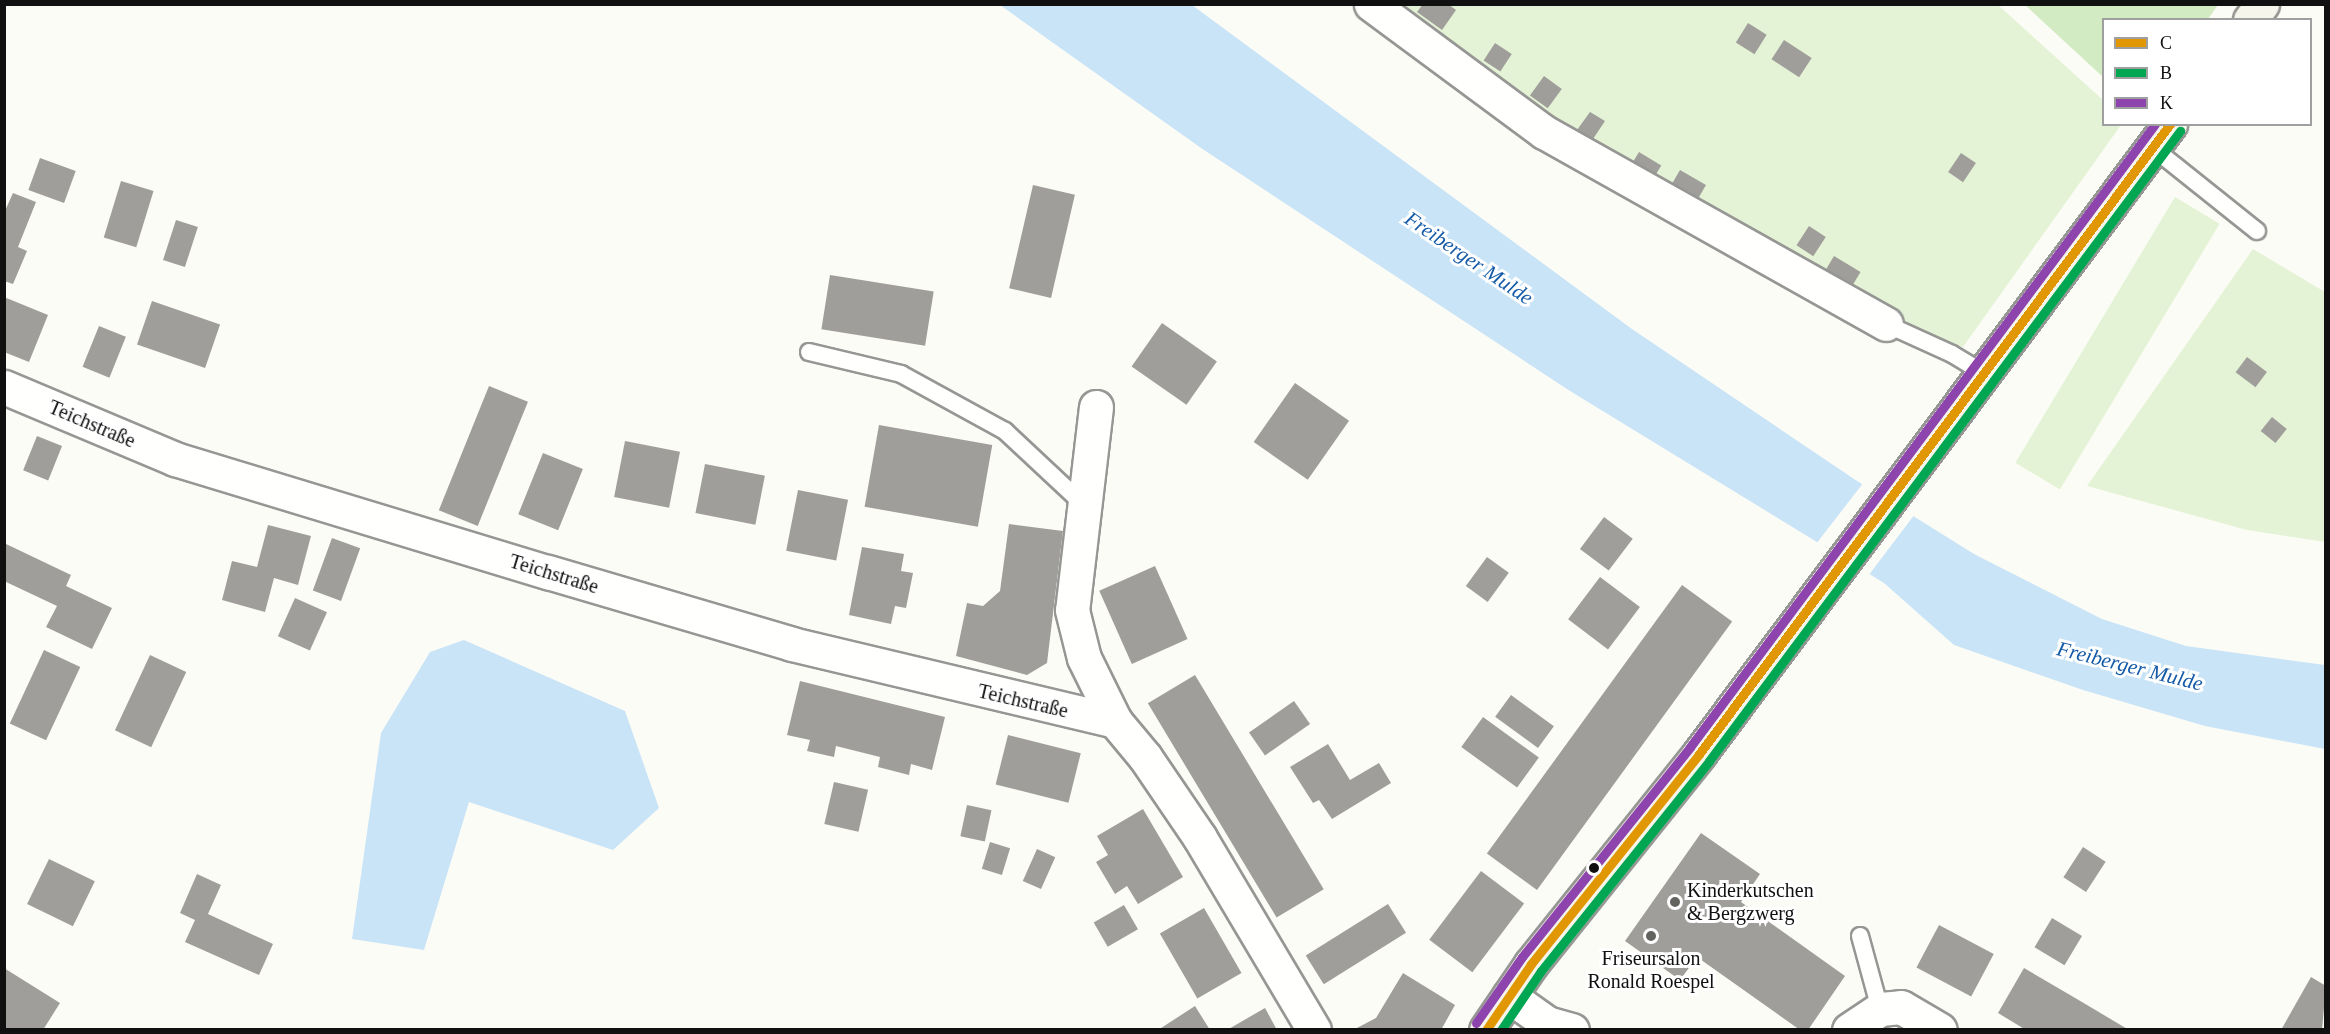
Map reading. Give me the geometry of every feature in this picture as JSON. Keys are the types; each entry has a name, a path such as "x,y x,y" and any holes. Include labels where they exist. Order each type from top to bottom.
{"main road":[{"path":"2252,18 2262,4"},
{"path":"1486,1029 1509,996 1698,754 1759,669 2162,136"}],"street":[{"path":"1371,4 1544,132 1887,324"},
{"name":"Teichstraße","path":"4,387 175,459 548,572 792,644 1115,721"},
{"path":"1096,407 1072,610 1084,658 1115,721 1145,758 1200,838 1314,1029"},
{"path":"1509,996 1546,1023 1572,1029"},
{"path":"1849,1029 1880,1009 1901,1007 1940,1029"}],"lane":[{"path":"2162,136 2257,231"},
{"path":"1887,324 1952,354 1976,383"},
{"path":"809,352 901,374 1005,431 1085,505"},
{"path":"1860,936 1880,1009"}],"green space":[{"path":"1392,5 1998,5 2102,99 2102,126 2120,126 1963,347 1883,317 1601,152"},
{"path":"2025,5 2218,5 2209,18 2102,18 2102,76"},
{"path":"2175,197 2220,224 2060,490 2015,463"},
{"path":"2253,249 2325,292 2325,542 2247,530 2087,486"}],"water":[{"name":"Freiberger Mulde","path":"1000,5 1192,5 1632,329 1854,479 1974,554 2102,619 2186,646 2325,665 2325,749 2205,726 2083,690 1954,645 1884,583 1570,391 1201,148"},
{"path":"464,640 625,711 659,808 613,850 469,802 424,950 352,939 381,733 430,652"}],"pier":[{"path":"1864,482 1915,514 1868,576 1816,544"}],"building":[{"path":"1423,4 1448,4 1456,10 1442,30 1417,12"},
{"path":"1748,23 1767,35 1754,54 1736,43"},
{"path":"1784,40 1812,58 1799,77 1771,59"},
{"path":"1495,43 1512,54 1500,72 1484,61"},
{"path":"1544,76 1562,89 1548,108 1530,95"},
{"path":"1590,112 1605,121 1593,139 1577,130"},
{"path":"1639,152 1661,165 1653,180 1630,167"},
{"path":"1961,153 1976,163 1963,182 1948,172"},
{"path":"40,158 76,171 64,203 28,190"},
{"path":"1680,170 1706,185 1696,202 1670,187"},
{"path":"121,181 154,191 136,247 104,237"},
{"path":"1033,185 1075,195 1051,298 1009,288"},
{"path":"13,193 36,202 18,247 27,251 13,284 4,281 4,213"},
{"path":"176,220 198,227 185,267 163,260"},
{"path":"1809,226 1826,237 1813,256 1796,245"},
{"path":"1834,256 1861,272 1850,289 1824,273"},
{"path":"830,275 934,291 925,346 821,329"},
{"path":"4,297 48,315 29,362 4,352"},
{"path":"152,301 220,324 205,368 137,344"},
{"path":"1162,323 1217,361 1186,405 1132,366"},
{"path":"99,326 126,337 109,378 83,367"},
{"path":"2247,357 2267,372 2256,387 2236,372"},
{"path":"1295,383 1349,421 1308,480 1254,442"},
{"path":"489,386 528,402 478,526 439,510"},
{"path":"2272,417 2287,429 2275,443 2261,431"},
{"path":"879,425 992,445 978,527 865,507"},
{"path":"37,436 62,446 48,480 23,470"},
{"path":"625,441 680,452 669,508 614,497"},
{"path":"543,453 583,469 558,530 518,514"},
{"path":"705,464 765,476 755,525 695,513"},
{"path":"798,490 848,500 836,561 786,551"},
{"path":"1604,517 1633,539 1609,571 1580,549"},
{"path":"1009,524 1063,531 1047,663 1027,675 956,656 967,603 983,606 1000,591"},
{"path":"268,525 311,536 298,585 274,578 265,612 222,600 232,561 257,567"},
{"path":"332,538 360,548 341,601 313,591"},
{"path":"4,543 71,575 66,586 112,608 92,649 46,627 57,606 4,581"},
{"path":"862,547 904,554 901,571 913,573 906,608 895,606 891,624 849,615"},
{"path":"1487,557 1509,573 1488,602 1466,586"},
{"path":"1155,566 1188,639 1132,664 1099,591"},
{"path":"1600,577 1640,607 1608,649 1568,619"},
{"path":"1682,585 1732,621 1537,890 1487,854"},
{"path":"295,598 327,612 310,651 278,636"},
{"path":"44,650 80,667 46,740 10,723"},
{"path":"150,655 186,672 151,747 115,730"},
{"path":"1195,675 1324,889 1277,918 1148,703"},
{"path":"800,681 945,717 932,770 911,764 909,775 878,767 880,757 836,746 834,757 807,751 810,740 787,735"},
{"path":"1511,695 1554,726 1538,748 1495,717"},
{"path":"1294,701 1310,724 1265,755 1249,733"},
{"path":"1483,717 1539,758 1517,787 1461,747"},
{"path":"1008,735 1081,753 1068,803 996,784"},
{"path":"1328,744 1350,780 1379,763 1391,783 1332,819 1319,800 1313,803 1290,767"},
{"path":"834,782 868,790 858,832 824,824"},
{"path":"967,805 991,810 985,841 960,836"},
{"path":"1143,809 1183,877 1138,904 1127,886 1115,894 1096,862 1108,855 1097,836"},
{"path":"1701,833 1760,874 1741,902 1845,976 1808,1030 1800,1030 1697,957 1680,980 1625,941"},
{"path":"990,842 1010,848 1002,875 982,869"},
{"path":"2083,847 2106,862 2086,892 2063,877"},
{"path":"1037,849 1055,857 1041,889 1023,881"},
{"path":"49,859 95,881 73,926 27,904"},
{"path":"1481,871 1524,903 1472,972 1429,940"},
{"path":"197,874 221,885 208,914 273,944 259,975 185,942 195,920 180,913"},
{"path":"1388,904 1406,933 1324,984 1306,955"},
{"path":"1124,905 1138,929 1108,947 1094,922"},
{"path":"1204,908 1242,973 1197,998 1160,933"},
{"path":"2052,918 2082,936 2064,965 2034,947"},
{"path":"1939,925 1994,954 1971,996 1916,967"},
{"path":"4,968 60,1003 43,1030 4,1030"},
{"path":"2024,968 2129,1030 2026,1030 1998,1013"},
{"path":"1403,973 1455,1005 1441,1030 1353,1030 1376,1018"},
{"path":"2311,977 2326,986 2322,1030 2281,1030"},
{"path":"1195,1006 1210,1030 1158,1030"},
{"path":"1265,1008 1277,1030 1227,1030"}],"transit line":[{"name":"K","path":"1476,1023 1522,957 1690,747 2154,126"},
{"name":"C","path":"1486,1030 1531,964 1699,754 2169,126"},
{"name":"B","path":"1501,1030 1541,971 1709,761 2180,131"}],"place":[{"name":"Kinderkutschen & Bergzwerg","path":"1675,902"},
{"name":"Friseursalon Ronald Roespel","path":"1651,936"}]}
